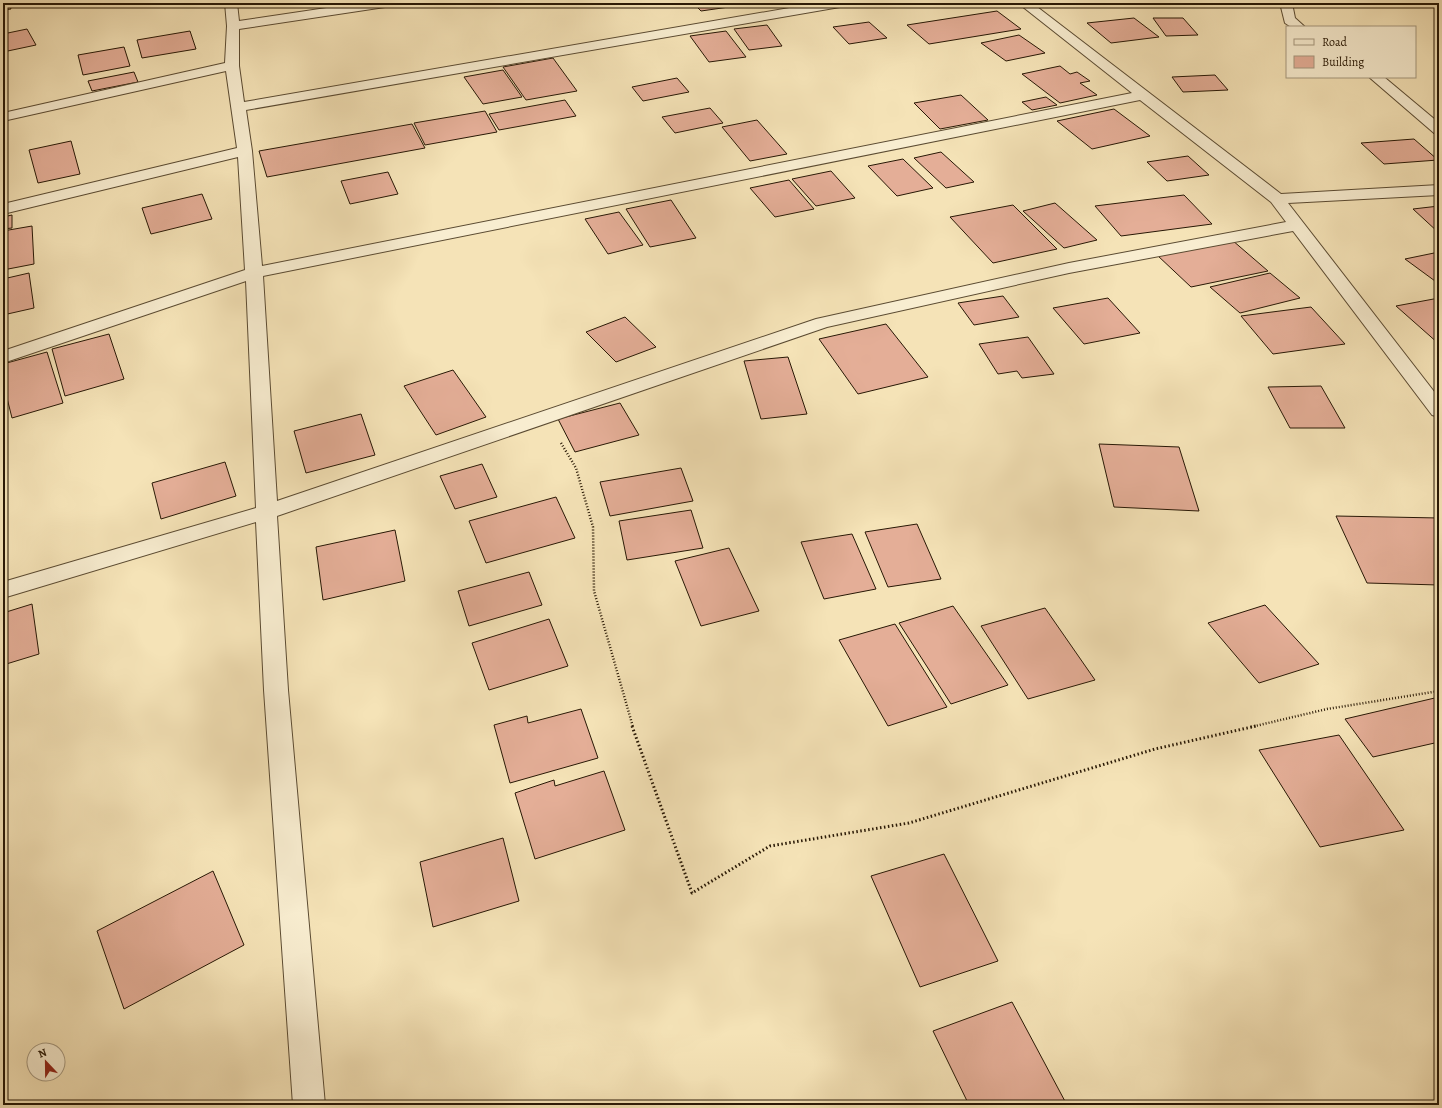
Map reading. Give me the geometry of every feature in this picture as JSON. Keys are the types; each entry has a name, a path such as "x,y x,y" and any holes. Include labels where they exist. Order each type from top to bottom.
{"street":[{"path":"231,3 233,26 232,66 245,151 254,273 276,690 309,1105"},
{"path":"233,26 385,3"},
{"path":"238,107 840,3"},
{"path":"1024,3 1277,199 1439,410"},
{"path":"1286,3 1288,20 1297,26"},
{"path":"3,117 232,66"},
{"path":"1377,78 1439,130"},
{"path":"3,357 254,273 1143,95"},
{"path":"3,209 245,151"},
{"path":"1277,199 1439,190"},
{"path":"3,590 266,512 822,323 1069,268 1298,225"}],"path":[{"path":"545,417 576,468 593,527 594,592 606,637 630,716 692,893 770,846 909,823 1155,749 1327,709 1439,691"}],"building":[{"path":"3,3 9,3 11,9 3,10"},
{"path":"693,3 726,3 729,7 701,11"},
{"path":"997,11 1021,29 929,44 907,25"},
{"path":"1134,18 1159,37 1111,43 1087,23"},
{"path":"1153,18 1183,18 1198,35 1166,36"},
{"path":"869,22 887,38 849,44 833,27"},
{"path":"767,25 782,46 749,50 734,29"},
{"path":"27,29 36,45 3,52 3,34"},
{"path":"190,31 196,49 142,58 137,40"},
{"path":"726,31 746,57 709,62 690,36"},
{"path":"1019,35 1045,53 1006,61 981,43"},
{"path":"124,47 130,66 83,75 78,55"},
{"path":"553,58 577,91 526,100 503,67"},
{"path":"1060,66 1070,74 1077,72 1090,81 1080,83 1097,95 1060,103 1022,74"},
{"path":"503,70 522,97 483,104 464,77"},
{"path":"134,72 138,82 92,91 88,81"},
{"path":"1215,75 1228,90 1183,92 1172,77"},
{"path":"677,78 689,92 643,101 632,87"},
{"path":"961,95 988,120 940,129 914,103"},
{"path":"1046,97 1057,105 1032,110 1022,102"},
{"path":"565,100 576,116 499,130 489,114"},
{"path":"710,108 723,123 675,133 662,117"},
{"path":"1114,109 1150,136 1092,149 1057,121"},
{"path":"485,111 497,132 425,145 414,123"},
{"path":"757,120 787,154 750,161 722,127"},
{"path":"412,124 425,148 267,177 259,151"},
{"path":"1414,139 1438,160 1384,164 1361,143"},
{"path":"71,141 80,174 38,183 29,150"},
{"path":"941,152 974,182 946,188 914,158"},
{"path":"1188,156 1209,175 1167,181 1147,162"},
{"path":"903,159 933,188 897,196 868,166"},
{"path":"831,171 855,198 816,206 792,179"},
{"path":"388,172 398,194 350,204 341,181"},
{"path":"789,180 814,209 775,217 750,188"},
{"path":"202,194 212,219 151,234 142,208"},
{"path":"1184,195 1212,224 1121,236 1095,206"},
{"path":"671,200 696,238 650,247 626,209"},
{"path":"1055,203 1097,240 1064,248 1023,211"},
{"path":"1013,205 1057,249 993,263 950,217"},
{"path":"1439,206 1439,233 1413,209"},
{"path":"619,212 643,245 608,254 585,219"},
{"path":"12,215 12,228 3,229 3,217"},
{"path":"32,226 34,264 3,270 3,231"},
{"path":"1232,240 1268,271 1191,287 1157,255"},
{"path":"1439,252 1439,280 1435,281 1405,259"},
{"path":"29,273 34,308 3,315 3,279"},
{"path":"1270,273 1300,298 1240,313 1210,287"},
{"path":"1003,296 1019,317 974,325 958,303"},
{"path":"1108,298 1140,333 1084,344 1053,308"},
{"path":"1439,298 1439,344 1396,306"},
{"path":"1311,307 1345,344 1273,354 1241,316"},
{"path":"625,317 656,347 616,362 586,332"},
{"path":"886,324 928,377 858,394 819,339"},
{"path":"109,334 124,379 65,396 52,349"},
{"path":"1028,337 1054,374 1022,378 1017,371 998,374 979,344"},
{"path":"47,352 63,403 12,418 3,382 3,364"},
{"path":"788,357 807,414 761,419 744,361"},
{"path":"453,370 486,417 436,435 404,386"},
{"path":"1321,386 1345,428 1290,428 1268,387"},
{"path":"620,403 639,435 575,452 558,419"},
{"path":"361,414 375,455 306,473 294,431"},
{"path":"1099,444 1179,447 1199,511 1114,507"},
{"path":"225,462 236,496 161,519 152,483"},
{"path":"482,464 497,497 455,509 440,476"},
{"path":"681,468 693,501 610,516 600,482"},
{"path":"556,497 575,538 486,563 469,521"},
{"path":"691,510 703,548 627,560 619,521"},
{"path":"1336,516 1439,518 1439,585 1367,583"},
{"path":"917,524 941,579 888,587 865,532"},
{"path":"395,530 405,581 323,600 316,547"},
{"path":"852,534 876,589 824,599 801,542"},
{"path":"729,548 759,611 701,626 675,561"},
{"path":"529,572 542,605 469,626 458,591"},
{"path":"32,604 39,654 3,665 3,613"},
{"path":"1265,605 1319,664 1259,683 1208,623"},
{"path":"953,606 1008,685 951,704 899,623"},
{"path":"1045,608 1095,680 1028,699 981,626"},
{"path":"549,619 568,666 489,690 472,643"},
{"path":"895,624 947,707 888,726 839,640"},
{"path":"1439,697 1439,742 1373,757 1345,719"},
{"path":"581,709 598,758 510,783 494,725 527,716 528,723"},
{"path":"1339,735 1404,830 1320,847 1259,750"},
{"path":"604,771 625,830 535,859 515,793 554,780 555,786"},
{"path":"503,838 519,901 433,927 420,862"},
{"path":"944,854 998,961 920,987 871,876"},
{"path":"213,871 244,945 124,1009 97,931"},
{"path":"1012,1002 1067,1105 969,1105 933,1031"}]}
